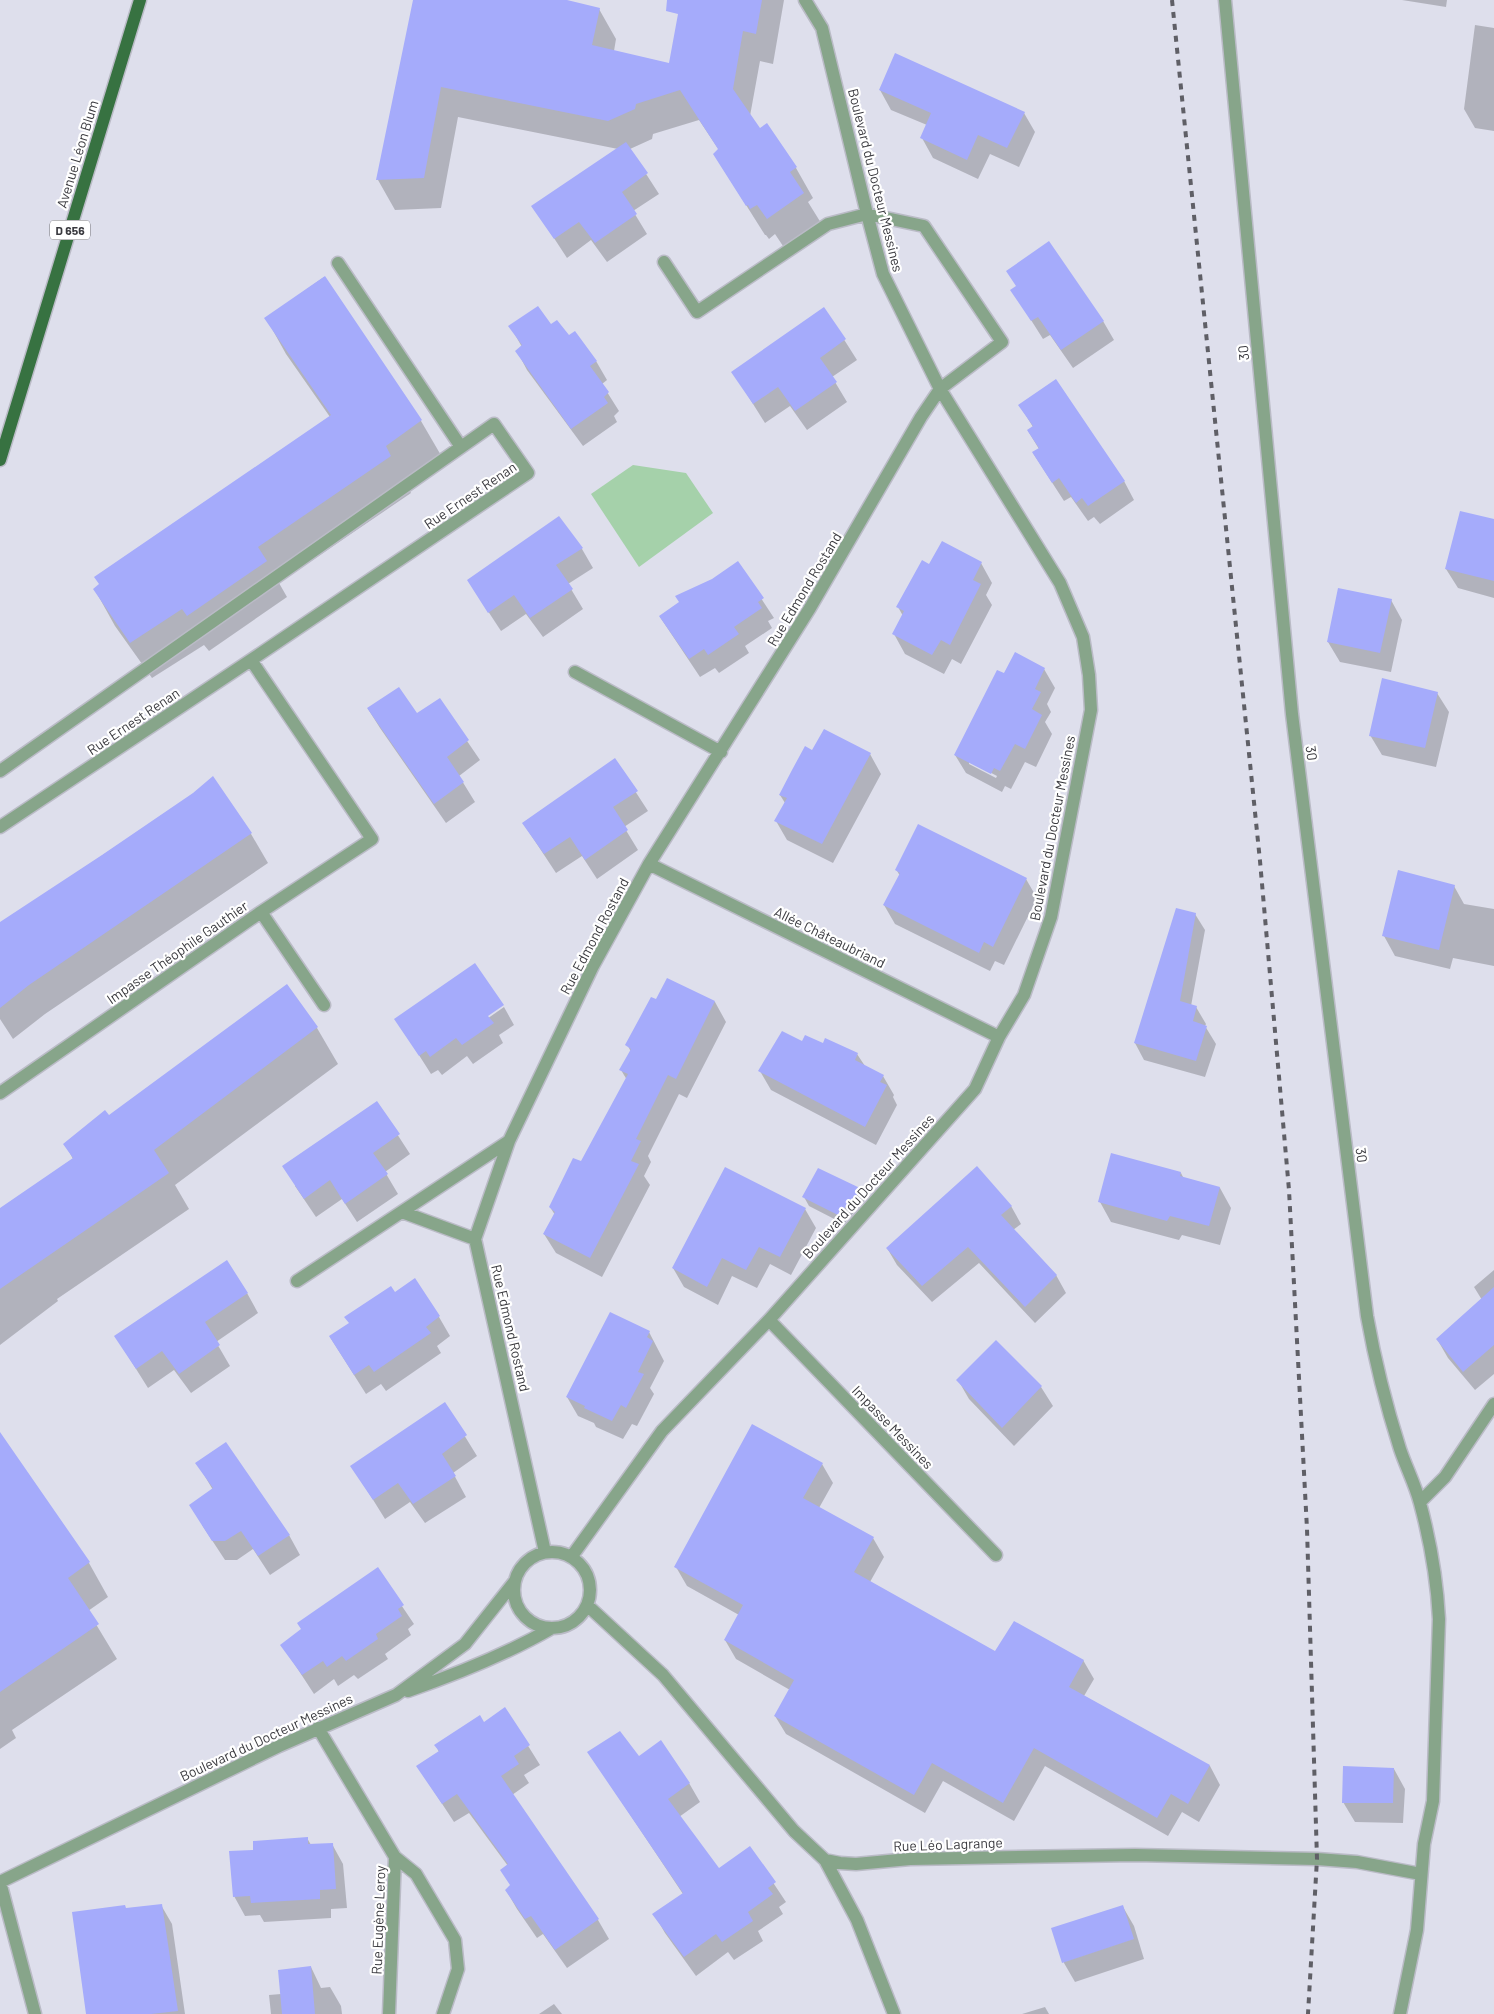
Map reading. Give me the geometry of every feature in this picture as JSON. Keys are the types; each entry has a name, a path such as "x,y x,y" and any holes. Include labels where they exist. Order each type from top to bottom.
{"main road":[{"name":"Avenue Léon Blum","path":"0,460 140,0"}],"street":[{"name":"30","path":"1225,0 1292,714 1367,1316 1376,1365 1400,1451 1420,1502 1438,1589 1439,1619 1433,1801 1424,1844 1417,1930 1400,2014"},
{"name":"Boulevard du Docteur Messines","path":"572,1556 662,1431 769,1320 975,1089 999,1037 1024,995 1051,917 1091,710 1089,674 1083,637 1060,582 940,389 883,274 866,214 822,28 806,1"},
{"path":"664,262 697,312 828,224 866,214"},
{"name":"Rue Edmond Rostand","path":"546,1552 475,1239 509,1141 593,966 649,864 810,608 921,417 940,389 1002,342 924,226 866,214"},
{"path":"338,263 461,447"},
{"name":"Rue Ernest Renan","path":"0,771 494,424 528,473 0,827"},
{"name":"Impasse Théophile Gauthier","path":"0,1093 261,912 372,839 251,660"},
{"path":"575,672 721,752"},
{"name":"Allée Châteaubriand","path":"649,864 999,1037"},
{"path":"261,912 324,1005"},
{"path":"297,1281 509,1141"},
{"path":"402,1212 475,1239"},
{"name":"Impasse Messines","path":"769,1320 996,1555"},
{"path":"1420,1502 1445,1477 1494,1404"},
{"path":"396,1695 444,1679 528,1642 552,1628 574,1622 587,1605 590,1594 590,1583 587,1573 572,1556 546,1552 526,1562 519,1570 514,1592 516,1603 530,1621 552,1628"},
{"name":"Boulevard du Docteur Messines","path":"0,1882 318,1728 396,1695 465,1644 515,1581"},
{"path":"587,1605 663,1675 794,1831 825,1860 857,1920 894,2014"},
{"name":"Rue Eugène Leroy","path":"318,1728 396,1858 389,2014"},
{"name":"Rue Léo Lagrange","path":"825,1860 840,1864 856,1864 910,1859 1154,1855 1317,1859 1357,1862 1421,1874"},
{"path":"396,1858 416,1874 455,1940 458,1969 443,2014"},
{"path":"0,1882 34,2014"}],"green space":[{"path":"633,465 686,473 713,513 639,567 591,494"}],"building":[{"path":"413,0 567,0 600,8 592,45 669,63 678,14 666,11 667,0 762,0 756,34 743,31 733,89 760,128 767,123 797,167 790,172 804,193 767,219 757,205 750,209 748,205 746,206 713,154 718,149 680,90 636,104 635,109 608,121 441,87 424,178 376,180"},
{"path":"895,53 1025,112 1007,148 978,135 967,160 920,138 931,113 879,90"},
{"path":"626,142 648,173 622,192 637,214 595,243 579,222 554,239 531,206"},
{"path":"1049,241 1104,321 1061,350 1038,317 1031,321 1010,290 1016,286 1006,271"},
{"path":"325,276 422,420 386,446 391,456 258,547 267,561 187,616 182,609 130,643 93,589 99,584 94,577 331,415 264,318"},
{"path":"538,306 551,324 557,320 569,335 575,331 597,361 590,366 609,392 604,397 608,403 571,429 515,351 522,345 508,326"},
{"path":"824,307 846,339 820,358 837,382 795,411 778,387 753,404 731,372"},
{"path":"1056,379 1125,481 1088,506 1082,498 1076,503 1059,478 1052,483 1032,452 1039,448 1027,430 1033,426 1018,405"},
{"path":"1460,511 1494,519 1494,581 1445,569"},
{"path":"559,516 583,548 556,565 573,589 530,618 514,595 488,613 467,580"},
{"path":"942,541 982,562 973,580 981,584 950,645 941,640 932,655 892,634 904,611 896,607 922,560 929,564"},
{"path":"738,561 764,598 758,602 762,608 734,627 739,634 708,655 704,649 689,659 659,616 679,602 675,596 712,579"},
{"path":"1338,588 1392,599 1380,653 1327,642"},
{"path":"1015,652 1045,668 1035,689 1041,692 1032,709 1042,715 1025,749 1015,744 1000,771 994,768 991,774 954,755 997,670 1004,673"},
{"path":"1382,678 1438,692 1425,748 1369,736"},
{"path":"399,687 417,713 440,698 469,740 447,757 464,782 434,804 367,708"},
{"path":"824,729 871,753 822,844 774,821 787,798 779,795 805,746 812,750"},
{"path":"615,758 638,791 613,807 628,830 585,860 570,837 544,854 522,823"},
{"path":"213,776 252,833 29,985 0,1008 0,922 193,793"},
{"path":"918,824 1027,878 993,947 984,942 979,953 883,905 900,873 895,870"},
{"path":"1398,870 1455,885 1439,950 1382,936"},
{"path":"1176,908 1196,913 1180,1001 1197,1006 1193,1021 1207,1026 1196,1061 1134,1043"},
{"path":"475,963 504,1005 488,1016 494,1023 462,1045 456,1038 430,1057 426,1051 419,1056 394,1019"},
{"path":"667,978 715,1001 676,1079 668,1075 636,1139 641,1141 631,1161 639,1164 590,1258 543,1234 555,1212 549,1207 573,1158 581,1161 628,1074 619,1070 631,1049 625,1045 651,997 656,999"},
{"path":"287,984 318,1027 154,1150 169,1173 0,1289 0,1208 73,1158 63,1144 105,1110 109,1115"},
{"path":"782,1031 802,1041 805,1035 823,1043 825,1038 858,1053 855,1060 884,1075 880,1082 887,1085 865,1127 758,1071"},
{"path":"377,1101 400,1134 373,1153 388,1174 345,1204 330,1180 304,1199 282,1166"},
{"path":"1111,1153 1181,1172 1180,1176 1220,1187 1209,1226 1170,1216 1167,1221 1098,1202"},
{"path":"977,1166 1012,1206 1001,1215 1057,1275 1025,1307 968,1247 922,1286 886,1248"},
{"path":"725,1167 806,1208 780,1257 759,1247 746,1270 722,1258 707,1287 672,1268"},
{"path":"818,1168 862,1189 838,1215 802,1197"},
{"path":"227,1260 248,1293 205,1322 220,1345 179,1374 162,1351 136,1369 114,1336"},
{"path":"415,1278 440,1316 426,1327 431,1333 374,1372 369,1365 354,1375 329,1336 349,1323 344,1317 391,1286 395,1292"},
{"path":"1494,1287 1494,1345 1463,1372 1436,1339"},
{"path":"610,1312 650,1331 647,1337 653,1341 638,1372 644,1374 626,1408 621,1405 612,1421 566,1397"},
{"path":"996,1340 1042,1386 1002,1428 956,1380"},
{"path":"445,1402 467,1435 442,1454 456,1476 413,1504 398,1483 373,1500 350,1466"},
{"path":"752,1424 823,1463 803,1498 874,1537 854,1572 995,1651 1014,1621 1084,1660 1069,1687 1210,1765 1188,1804 1171,1794 1157,1818 1034,1748 1003,1803 932,1763 914,1795 774,1716 794,1680 724,1640 743,1605 674,1567"},
{"path":"0,1432 90,1562 68,1578 99,1624 0,1692"},
{"path":"226,1442 290,1535 258,1556 241,1531 225,1541 212,1541 189,1505 213,1488 195,1463"},
{"path":"378,1567 404,1605 398,1609 402,1616 376,1634 378,1639 346,1661 342,1656 327,1667 323,1661 302,1675 280,1645 301,1629 297,1623"},
{"path":"505,1707 530,1745 514,1756 519,1764 501,1776 599,1919 555,1950 531,1916 525,1919 505,1890 510,1885 500,1870 508,1864 457,1794 442,1804 416,1766 439,1751 434,1745 480,1715 484,1722"},
{"path":"620,1731 639,1756 661,1740 690,1783 668,1799 719,1868 750,1846 776,1882 768,1888 773,1894 748,1912 753,1921 722,1942 716,1934 684,1957 652,1914 683,1893 587,1752"},
{"path":"1343,1766 1394,1768 1393,1803 1342,1803"},
{"path":"308,1837 308,1844 333,1843 336,1889 320,1890 320,1899 251,1903 250,1896 233,1897 229,1851 253,1850 253,1841"},
{"path":"162,1904 178,2011 151,2014 86,2014 72,1912 125,1905 126,1908"},
{"path":"1123,1905 1134,1939 1062,1963 1051,1928"},
{"path":"311,1966 315,2014 282,2014 278,1970"}],"railway":[{"path":"1172,0 1260,861 1289,1190 1307,1529 1317,1859 1308,2014"}]}
